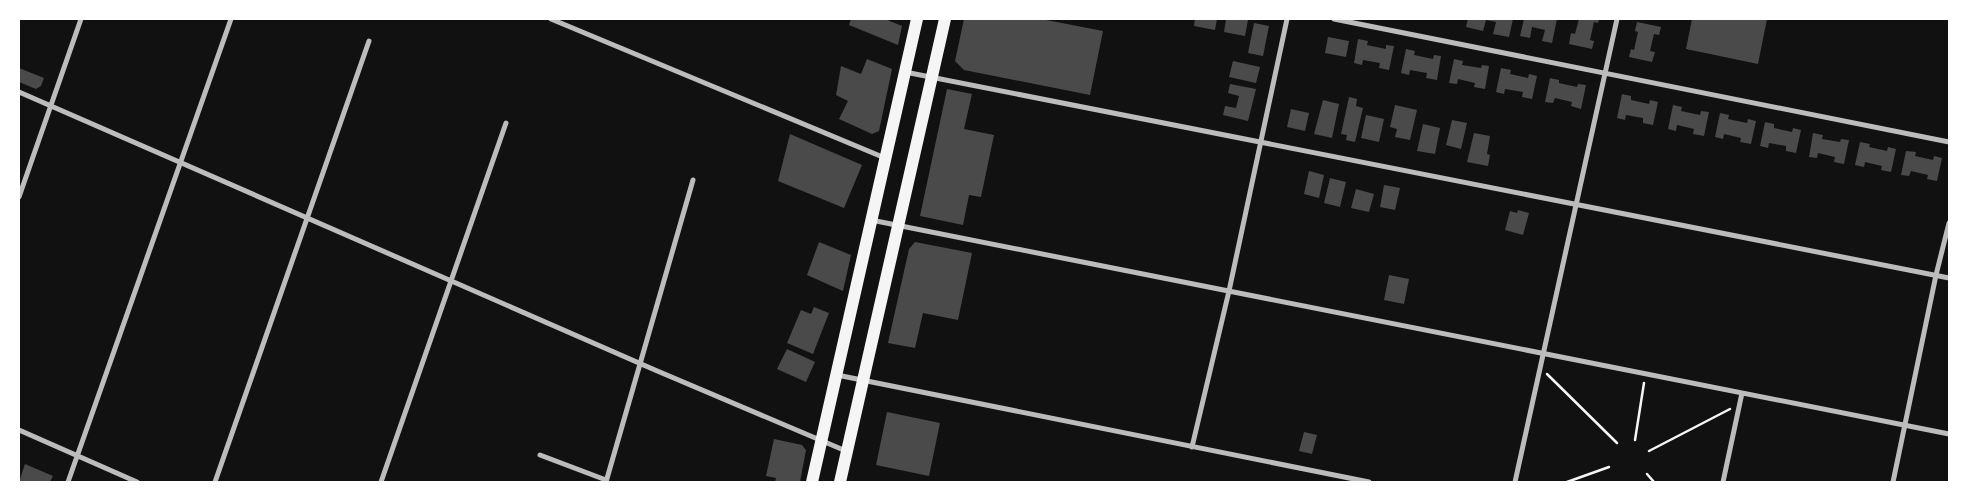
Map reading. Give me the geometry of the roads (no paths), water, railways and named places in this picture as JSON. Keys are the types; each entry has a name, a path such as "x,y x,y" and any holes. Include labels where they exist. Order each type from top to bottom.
{"main road":[{"path":"812,482 917,19"},
{"path":"840,482 945,19"}],"street":[{"path":"19,197 81,19"},
{"path":"68,482 230,19"},
{"path":"551,19 886,158"},
{"path":"1192,447 1229,291 1288,19"},
{"path":"1334,19 1949,142"},
{"path":"1515,482 1617,19"},
{"path":"215,482 369,41"},
{"path":"905,72 1949,278"},
{"path":"19,92 640,363 847,451"},
{"path":"381,482 506,123"},
{"path":"540,455 606,481 694,180"},
{"path":"871,220 1949,434"},
{"path":"1894,482 1936,275 1949,223"},
{"path":"837,375 1369,482"},
{"path":"1723,482 1742,393"},
{"path":"19,430 137,482"}]}
